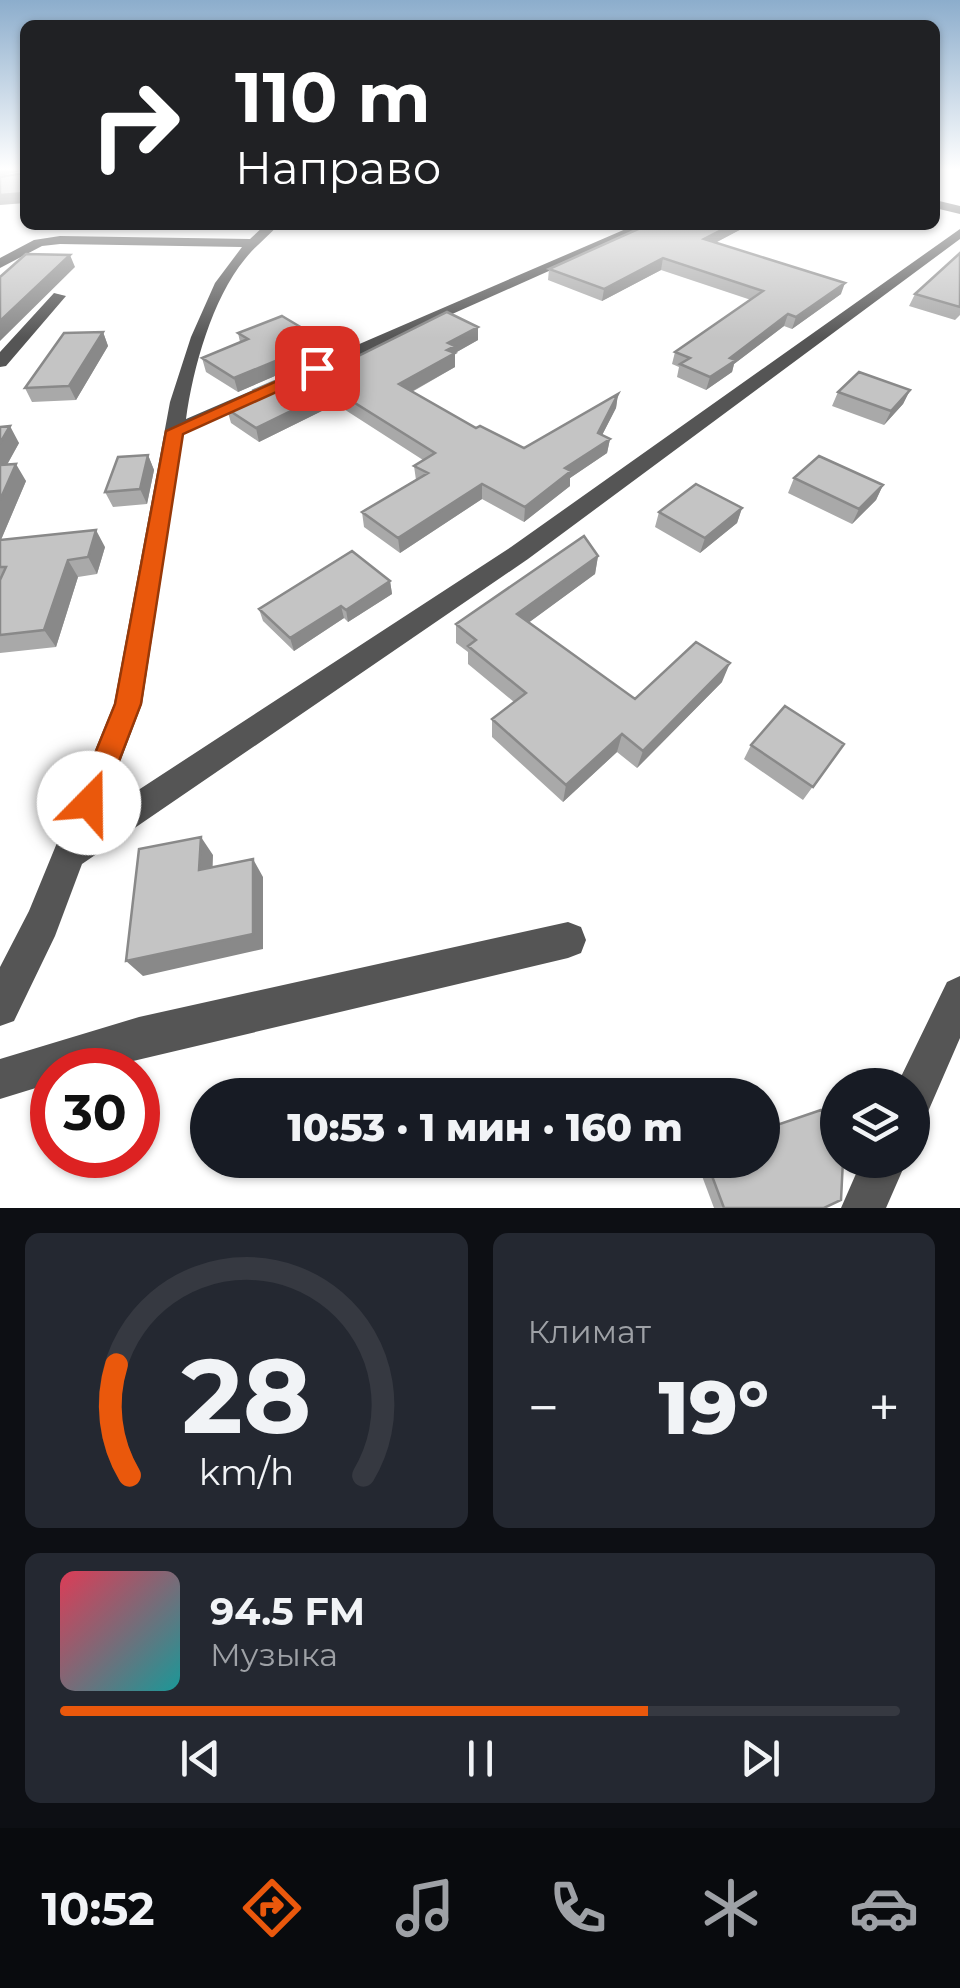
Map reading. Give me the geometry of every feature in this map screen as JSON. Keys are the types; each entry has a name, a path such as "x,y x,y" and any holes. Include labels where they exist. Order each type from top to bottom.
{"street":[{"path":"0,1007 42,923 128,704 175,431 199,337 222,283 251,243 266,230"},
{"path":"175,431 635,230"},
{"path":"66,854 287,715 608,494 960,234"},
{"path":"0,264 39,242 60,240 251,243"},
{"path":"0,362 58,296"},
{"path":"0,1079 139,1037 568,940"},
{"path":"926,1068 960,995"},
{"path":"864,1208 877,1178"}],"building":[{"path":"636,230 721,230 704,239 845,283 796,317 788,314 730,358 736,360 710,377 680,364 690,358 675,352 763,291 663,258 604,289 549,269"},
{"path":"960,253 960,307 915,294"},
{"path":"26,254 70,255 0,321 0,277"},
{"path":"447,312 478,327 448,343 455,346 447,350 455,353 399,384 476,428 480,426 524,448 618,394 598,433 610,439 565,468 571,471 525,507 482,484 398,538 362,512 428,473 414,466 435,453 334,390 256,428 227,409 259,394 254,390 343,352 354,358"},
{"path":"282,316 324,341 234,378 202,358 248,339 238,333"},
{"path":"103,332 69,386 25,388 64,333"},
{"path":"859,372 910,390 891,411 838,392"},
{"path":"10,426 0,443 0,427"},
{"path":"148,455 140,489 105,492 118,457"},
{"path":"819,456 883,485 859,509 794,478"},
{"path":"16,464 0,500 0,465"},
{"path":"696,484 742,508 705,538 659,512"},
{"path":"96,530 88,557 68,560 44,630 0,635 0,580 6,567 0,567 0,540"},
{"path":"584,536 598,556 517,614 635,699 696,642 730,663 643,751 622,734 566,785 492,719 526,693 468,646 476,640 456,624"},
{"path":"352,551 390,581 346,610 341,606 290,638 259,609"},
{"path":"785,706 844,744 813,787 751,745"},
{"path":"201,837 199,870 253,859 253,934 126,961 139,849"},
{"path":"820,1110 820,1178 842,1178 841,1200 824,1208 724,1208 713,1178 780,1178 780,1124"}],"route":[{"path":"89,803 128,704 175,431 317,368"}]}
